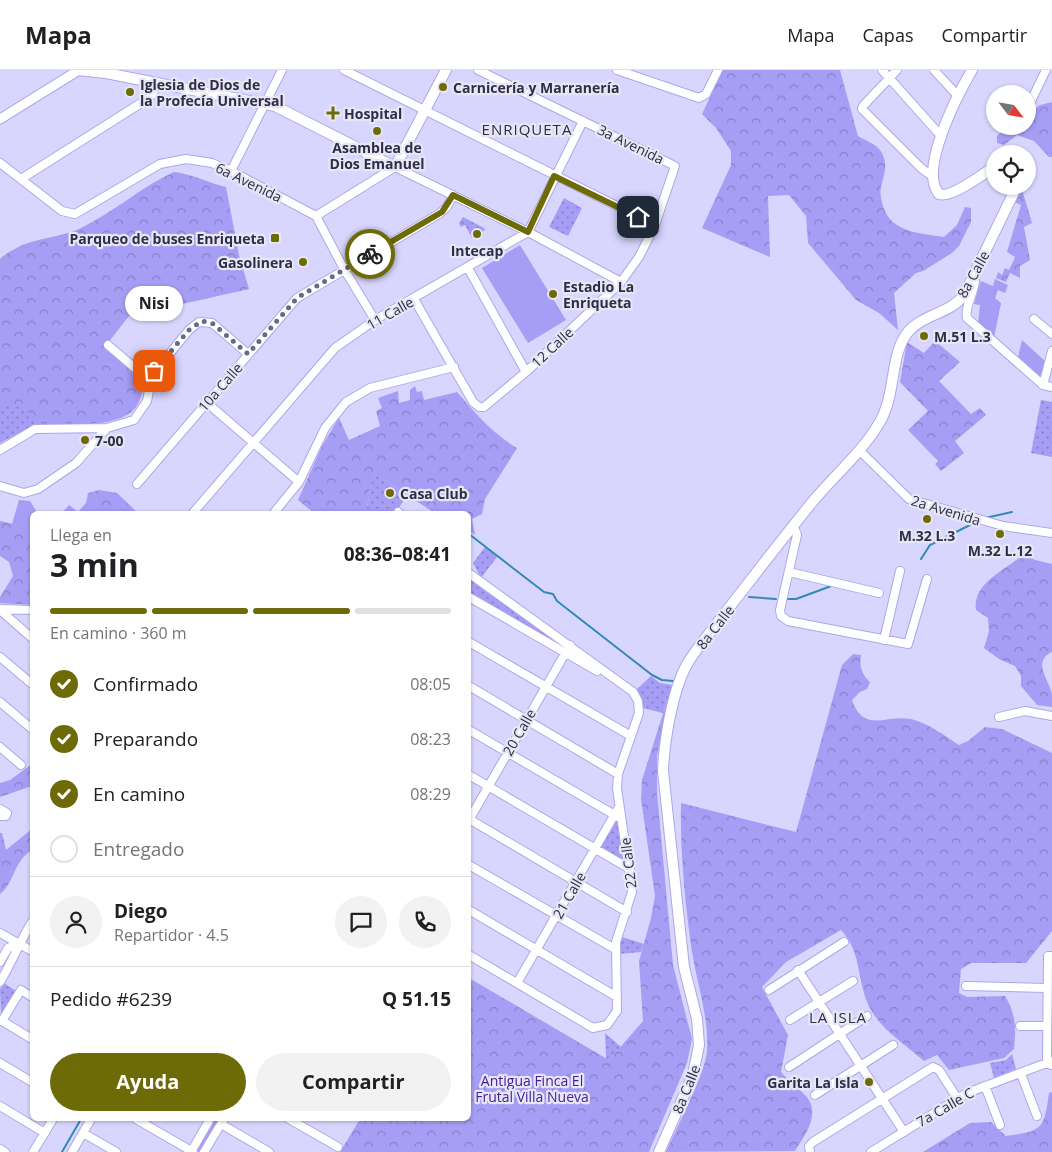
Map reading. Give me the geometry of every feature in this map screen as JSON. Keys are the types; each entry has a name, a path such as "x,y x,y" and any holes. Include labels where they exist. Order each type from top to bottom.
{"main road":[{"path":"79,70 106,73 275,106 395,167 446,70"},
{"path":"970,71 942,137 932,176 936,191 944,196 986,172"},
{"name":"8a Calle","path":"659,1152 693,1076 699,1045 697,1019 684,967 665,794 664,760 666,739 679,683 692,656 794,527 879,425 886,411 894,383 898,351 905,336 924,318 958,302 968,290 1013,195"}],"street":[{"path":"0,119 79,70"},
{"path":"231,171 282,70"},
{"path":"344,70 655,225"},
{"name":"3a Avenida","path":"478,70 676,166"},
{"path":"617,70 697,98 704,97 718,70"},
{"path":"882,70 942,137"},
{"path":"897,70 862,109 921,168 932,176"},
{"path":"934,70 958,96"},
{"path":"1036,91 1046,70"},
{"path":"21,179 149,98 153,94 156,84"},
{"path":"528,232 554,176 583,121"},
{"name":"6a Avenida","path":"0,163 62,211 75,214 170,160 199,161 231,171 316,216"},
{"name":"12 Calle","path":"454,368 473,402 479,407 484,407 526,372 621,282 639,257 655,225 676,166"},
{"path":"376,320 344,269 316,216 395,167 528,232 621,282"},
{"name":"10a Calle","path":"137,484 297,298 439,214 447,207 453,195"},
{"name":"11 Calle","path":"194,511 335,348 376,320 528,232"},
{"path":"468,268 526,372"},
{"path":"976,275 976,284 966,311 967,318 1043,385 1052,387"},
{"path":"275,511 299,482 325,428 346,402 370,388 454,368 414,299"},
{"path":"1034,319 1052,334"},
{"path":"0,450 35,429 106,428 130,422 137,417 147,401 150,381 154,371 197,323 207,321 222,331 248,354"},
{"path":"108,345 150,381"},
{"path":"1043,385 1052,351"},
{"path":"206,402 299,482"},
{"path":"0,486 24,493 38,489 76,463 106,428"},
{"name":"2a Avenida","path":"859,450 905,497 977,520 1052,533"},
{"path":"794,527 797,535 780,607 782,618 794,623 908,644 927,579"},
{"path":"789,572 879,593"},
{"path":"884,640 900,572"},
{"path":"471,576 568,649"},
{"path":"471,597 568,649"},
{"path":"0,610 30,610"},
{"path":"0,610 30,636"},
{"path":"471,643 631,736"},
{"name":"20 Calle","path":"471,816 568,649"},
{"name":"22 Calle","path":"517,983 593,1028 604,1027 614,1017 617,1008 615,950 632,892 630,869 619,807 618,774 639,708 636,696 628,689 568,649"},
{"path":"0,657 30,682"},
{"path":"471,687 618,774"},
{"path":"0,702 30,727"},
{"path":"999,717 1025,711 1042,716 1052,716"},
{"path":"471,731 622,819"},
{"path":"0,748 21,765"},
{"path":"471,776 630,869"},
{"name":"21 Calle","path":"517,983 619,807"},
{"path":"0,809 7,813 5,816 0,816"},
{"path":"471,820 627,912"},
{"path":"471,866 615,950"},
{"path":"471,911 617,997"},
{"path":"0,982 17,954 19,943 30,925"},
{"path":"0,932 30,950"},
{"path":"769,990 844,942"},
{"path":"0,962 8,948 19,943"},
{"path":"471,956 517,983"},
{"path":"1050,1063 1047,1026 1047,988 1048,956 1052,956"},
{"path":"798,970 904,1132"},
{"path":"790,1020 853,981"},
{"path":"966,986 1047,988"},
{"path":"30,996 21,990 2,1021 30,1038"},
{"path":"789,1067 867,1016"},
{"path":"1020,1026 1047,1026"},
{"path":"815,1095 893,1044"},
{"path":"0,1063 30,1081"},
{"name":"7a Calle C","path":"871,1152 957,1098 1050,1063"},
{"path":"810,1149 881,1098 935,1067 957,1098"},
{"path":"1021,1074 1037,1116"},
{"path":"985,1086 1000,1125"},
{"path":"0,1106 45,1133"},
{"path":"33,1152 52,1121"},
{"path":"72,1152 91,1121"},
{"path":"139,1121 192,1152 209,1121"},
{"path":"204,1152 222,1121 269,1152"},
{"path":"293,1121 338,1147"},
{"path":"83,1133 116,1152"},
{"path":"0,1149 5,1152"}],"green space":[{"path":"723,70 840,70 858,136 873,144 883,154 885,171 881,195 887,215 893,222 899,227 916,233 944,237 957,225 965,207 971,208 971,222 959,246 952,253 923,271 916,273 894,293 898,330 879,313 856,300 808,243 806,216 789,195 768,196 770,257 702,228 731,165 731,151 716,128 702,114"},
{"path":"1052,102 1052,157 1049,157 1034,141 1017,135 1036,135 1036,108"},
{"path":"1017,135 1004,145 997,143 997,136"},
{"path":"174,172 226,187 239,255 249,289 129,316 104,348 139,377 141,382 142,391 140,399 133,410 122,417 108,422 92,424 31,427 0,443 0,259 20,246 81,228"},
{"path":"1017,195 1024,195 1032,223 1024,227 1030,260 1020,266 1020,278 1010,273 1006,282 996,278 998,272 1002,275 1005,268 1009,270 1015,257 1007,252 1021,205 1014,202"},
{"path":"564,198 582,208 568,236 549,227"},
{"path":"463,217 485,230 472,238 465,225 461,227 459,223"},
{"path":"520,245 566,320 528,343 482,268"},
{"path":"995,279 1008,285 1005,293 998,290 995,298 1001,303 994,338 978,324 980,305 974,304 981,281 993,286"},
{"path":"1022,340 1047,363 1042,383 1017,361"},
{"path":"935,341 960,362 939,381 971,414 980,408 986,415 955,441 964,453 941,471 935,464 938,461 908,430 928,411 900,382 907,342 924,353"},
{"path":"415,386 417,392 422,391 424,400 457,392 492,429 517,448 485,499 482,514 472,519 475,535 471,532 471,511 431,511 377,475 371,483 366,511 311,511 298,500 322,446 339,418 349,440 380,426 376,411 382,408 378,398 398,391 399,403 410,400 410,390"},
{"path":"1041,400 1052,402 1052,457 1031,453"},
{"path":"10,402 49,426 29,428 0,443 0,409 5,403"},
{"path":"377,475 407,495 397,511 366,511 371,483"},
{"path":"99,490 117,493 136,511 79,511 86,503 88,493"},
{"path":"19,500 30,501 36,511 30,511 30,528 12,524"},
{"path":"69,505 77,511 64,511"},
{"path":"0,521 30,528 30,605 0,603 0,597 13,576 9,562 0,556"},
{"path":"485,547 497,557 481,578 473,563"},
{"path":"1024,554 1035,560 1052,564 1052,652 1046,656 1042,666 1051,689 1052,707 1037,705 1021,686 1021,676 1015,666 999,659 984,648 989,631 988,618 976,610 976,600 979,592 985,585"},
{"path":"471,577 570,645 565,652 471,598"},
{"path":"853,654 861,655 860,663 862,670 870,682 867,689 860,692 852,700 857,710 863,717 869,720 911,719 930,727 959,745 968,741 985,727 1002,729 1052,753 1052,931 1026,963 971,963 961,969 959,993 967,997 1005,996 1014,1021 1014,1049 1004,1058 949,1070 937,1055 924,1061 888,1031 876,1018 866,1000 853,949 841,930 786,962 762,987 788,1035 781,1072 807,1097 812,1106 809,1127 795,1151 666,1152 702,1072 707,1050 706,1025 692,952 685,897 681,840 681,803 796,832 842,665"},
{"path":"651,676 660,683 672,685 663,713 643,708 641,698 636,690"},
{"name":"Antigua Finca El Frutal Villa Nueva","path":"672,685 657,756 657,793 673,965 692,1039 687,1063 649,1152 340,1152 359,1121 471,1121 471,979 609,1060 643,1021 639,961 655,896 641,799 642,780"},
{"path":"30,765 30,787 0,797 0,783 10,780"},
{"path":"615,815 622,819 630,869 596,848"},
{"path":"30,831 30,852 17,866 9,883 0,894 0,833 2,833 6,850"},
{"path":"622,937 644,944 641,952 619,954"},
{"path":"4,983 16,991 1,1016 0,989"},
{"path":"605,1033 621,1047 609,1060 606,1058"},
{"path":"1012,1054 1016,1069 994,1078 990,1063 1006,1060"},
{"path":"1052,1092 1052,1152 923,1152 970,1123 991,1122 1006,1136 1034,1130 1042,1122 1049,1093"},
{"path":"209,1121 223,1121 204,1152 191,1152"}],"waterway":[{"path":"985,518 1012,512"},
{"path":"921,559 930,545 976,522"},
{"path":"471,536 544,592 553,594 557,601 652,675 662,680 673,681"},
{"path":"787,599 796,599 834,585"},
{"path":"749,597 776,599"},
{"path":"62,1152 80,1121"}],"way so far":[{"path":"154,371 189,330 202,321 212,323 248,354 297,298 370,254"}],"place":[{"name":"Carnicería y Marranería","path":"443,87"},
{"name":"Iglesia de Dios de la Profecía Universal","path":"130,92"},
{"name":"Hospital","path":"333,113"},
{"name":"Asamblea de Dios Emanuel","path":"377,131"},
{"name":"Intecap","path":"477,234"},
{"name":"Parqueo de buses Enriqueta","path":"275,238"},
{"name":"Gasolinera","path":"303,262"},
{"name":"Estadio La Enriqueta","path":"553,294"},
{"name":"M.51 L.3","path":"924,336"},
{"name":"Nisi","path":"154,371"},
{"name":"7-00","path":"85,440"},
{"name":"Casa Club","path":"390,493"},
{"name":"M.32 L.3","path":"927,519"},
{"name":"M.32 L.12","path":"1000,534"},
{"name":"Garita La Isla","path":"869,1082"}],"district":[{"name":"ENRIQUETA","path":"527,129"},
{"name":"LA ISLA","path":"838,1017"}],"route":[{"path":"370,254 442,212 453,195 528,232 554,176 638,217"}]}
